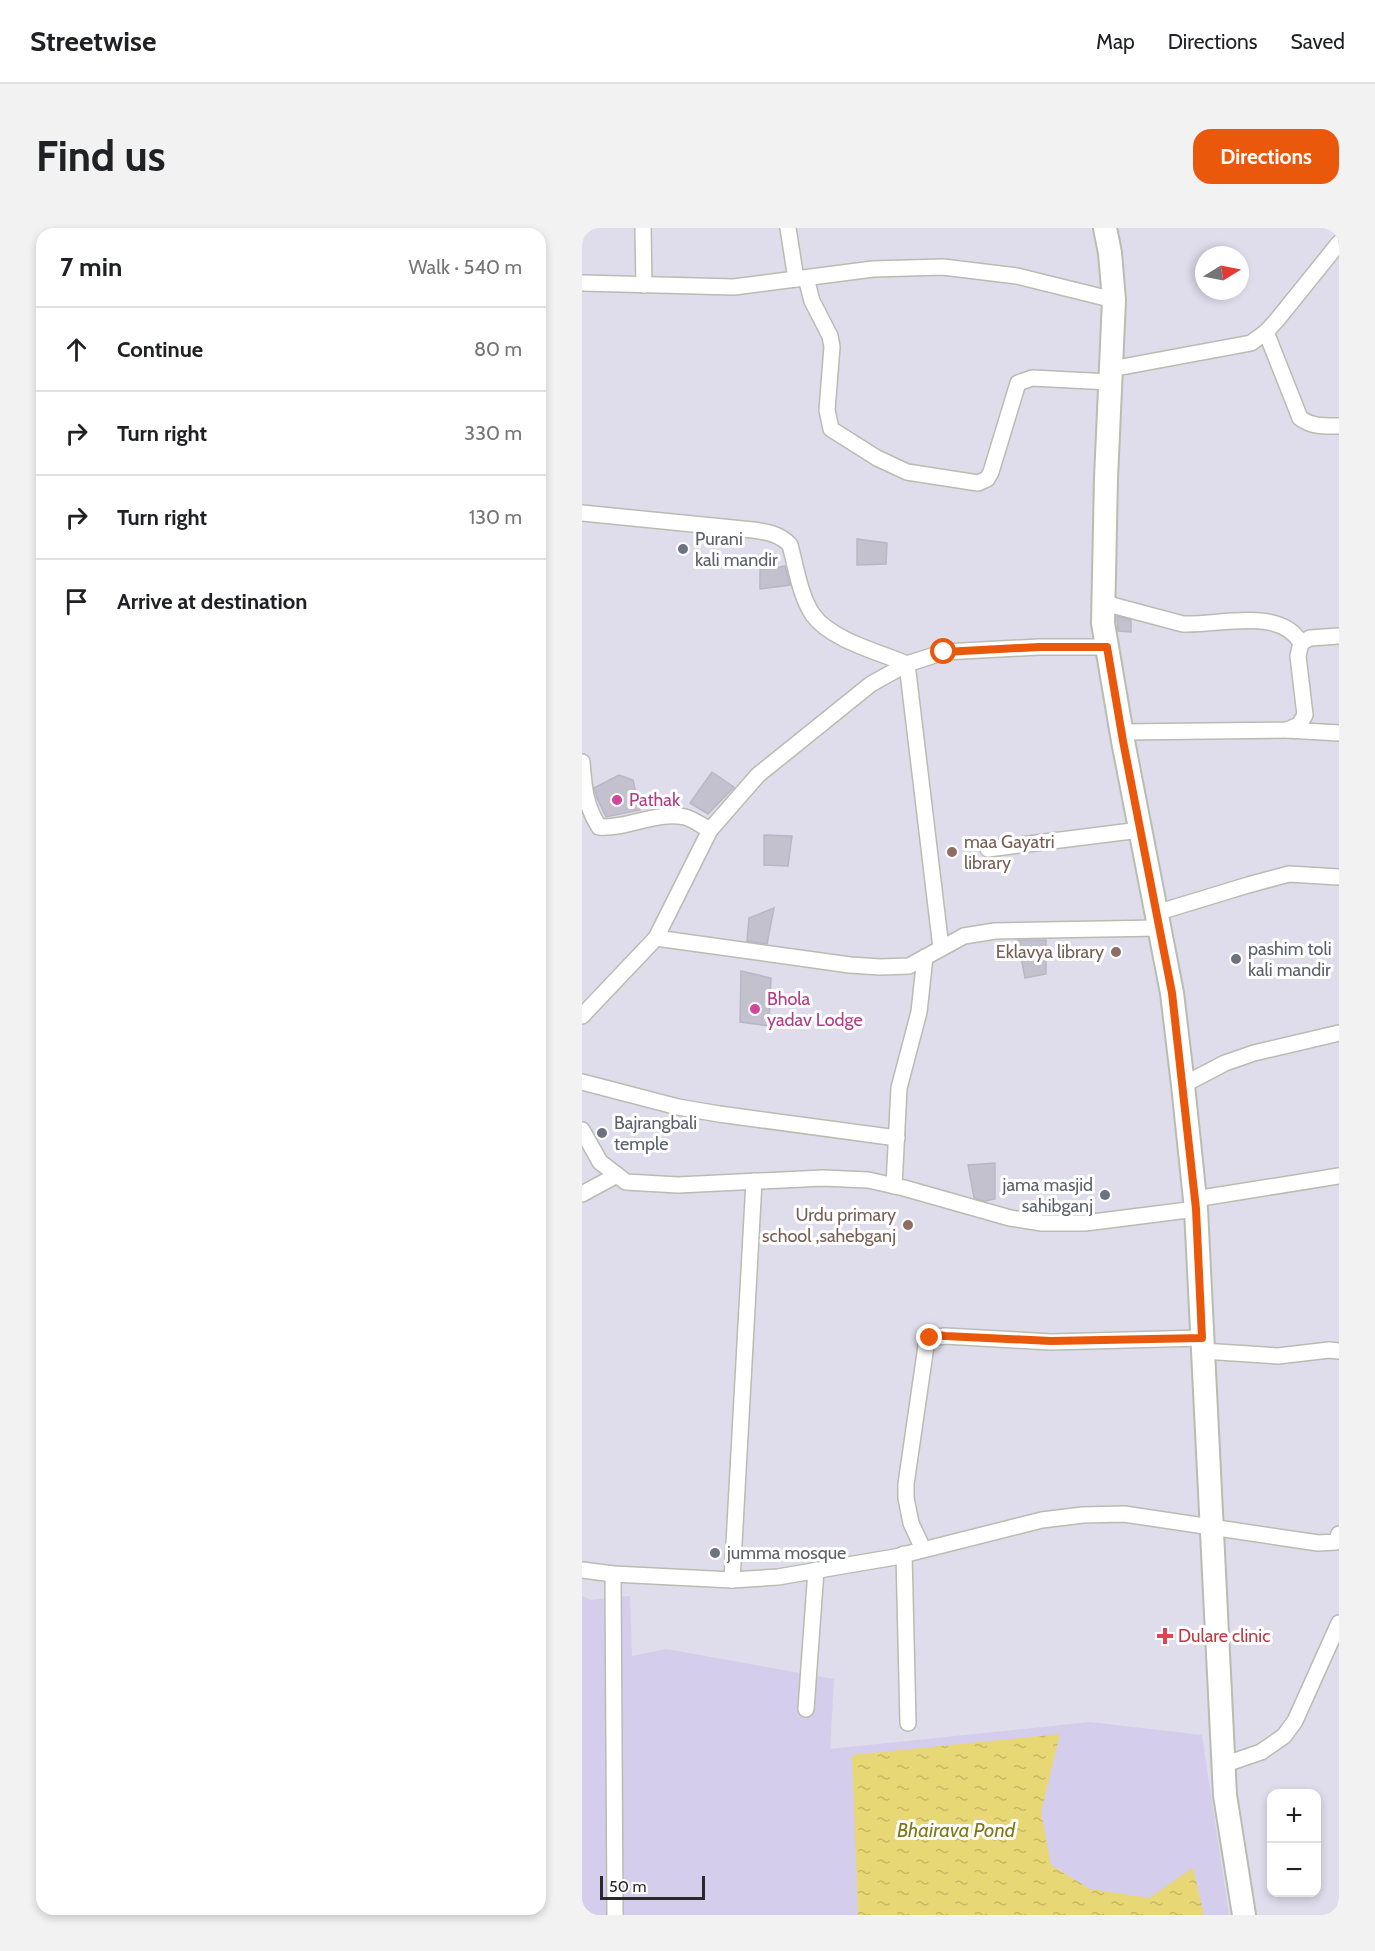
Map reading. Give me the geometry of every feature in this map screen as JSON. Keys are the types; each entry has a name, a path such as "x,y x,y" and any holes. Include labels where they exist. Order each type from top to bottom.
{"main road":[{"path":"1105,228 1110,253 1114,300 1106,478 1103,623 1172,993 1196,1204 1223,1765 1225,1794 1244,1915"}],"street":[{"path":"642,228 644,285"},
{"path":"788,228 801,278 830,336 832,347 827,410 831,429 877,458 907,472 978,483 987,479 991,472 1018,383 1032,378 1110,375 1251,343 1266,332 1339,243"},
{"path":"582,284 734,287 873,269 943,267 1017,276 1114,300"},
{"path":"1266,332 1300,418 1308,424 1339,426"},
{"path":"582,513 753,530 784,538 790,545 805,599 812,614 822,625 833,633 907,664"},
{"path":"1104,603 1183,624 1196,625 1241,620 1277,624 1295,632 1301,643 1298,656 1305,715 1299,725 1287,730"},
{"path":"1301,643 1310,638 1339,636"},
{"path":"582,1016 656,938 710,830 758,775 871,684 907,664 944,652 1039,647 1107,647"},
{"path":"907,664 941,948"},
{"path":"1122,732 1287,730 1339,733"},
{"path":"582,762 589,811 599,827 612,828 669,816 686,817 710,830"},
{"path":"988,849 1140,830"},
{"path":"656,938 860,966 909,966 964,936 995,931 1158,921 1258,881 1289,874 1339,877"},
{"path":"894,1186 899,1088 919,1012 925,957"},
{"path":"1183,1085 1225,1063 1254,1053 1339,1033"},
{"path":"582,1082 709,1113 897,1138"},
{"path":"582,1130 600,1162 626,1182 678,1185 823,1178 867,1180 1010,1218 1042,1223 1085,1223 1339,1176"},
{"path":"582,1194 617,1175"},
{"path":"732,1580 754,1181"},
{"path":"924,1550 907,1509 906,1484 926,1346 930,1338 937,1335 1203,1345 1278,1356 1329,1350 1339,1351"},
{"path":"582,1570 613,1574 732,1580 778,1577 924,1550 1042,1520 1083,1515 1124,1514 1318,1543 1338,1541"},
{"path":"904,1554 908,1723"},
{"path":"806,1709 816,1570"},
{"path":"613,1574 615,1915"},
{"path":"1223,1765 1261,1752 1284,1736 1296,1721 1339,1623"}],"shaded area":[{"path":"582,1596 591,1600 630,1596 632,1656 666,1649 834,1679 830,1749 1090,1722 1202,1735 1229,1915 582,1915"}],"water":[{"name":"Bhairava Pond","path":"1060,1734 1041,1812 1051,1865 1090,1889 1149,1898 1193,1868 1204,1915 858,1915 852,1755"}],"building":[{"path":"857,539 887,543 886,564 857,565"},
{"path":"785,566 790,585 760,589 760,570"},
{"path":"1117,616 1131,620 1131,632 1118,631"},
{"path":"712,772 734,787 708,814 690,803"},
{"name":"Pathak","path":"619,775 633,780 640,810 606,817 594,788"},
{"path":"764,835 792,836 788,866 764,865"},
{"path":"774,908 767,944 747,941 749,918"},
{"path":"1018,940 1046,940 1046,974 1025,978"},
{"name":"Bhola yadav Lodge","path":"741,971 771,978 769,1026 740,1022"},
{"path":"995,1163 995,1199 985,1201 974,1198 968,1165"}],"place":[{"name":"Purani kali mandir","path":"683,549"},
{"name":"Pathak","path":"617,800"},
{"name":"maa Gayatri library","path":"952,852"},
{"name":"Eklavya library","path":"1116,952"},
{"name":"pashim toli kali mandir","path":"1236,959"},
{"name":"Bhola yadav Lodge","path":"755,1009"},
{"name":"Bajrangbali temple","path":"602,1133"},
{"name":"jama masjid sahibganj","path":"1105,1195"},
{"name":"Urdu primary school ,sahebganj","path":"908,1225"},
{"name":"jumma mosque","path":"715,1553"},
{"name":"Dulare clinic","path":"1165,1636"}],"route":[{"path":"930,1338 937,1335 1051,1341 1202,1338 1196,1209 1172,993 1107,647 1039,647 944,652"}]}
